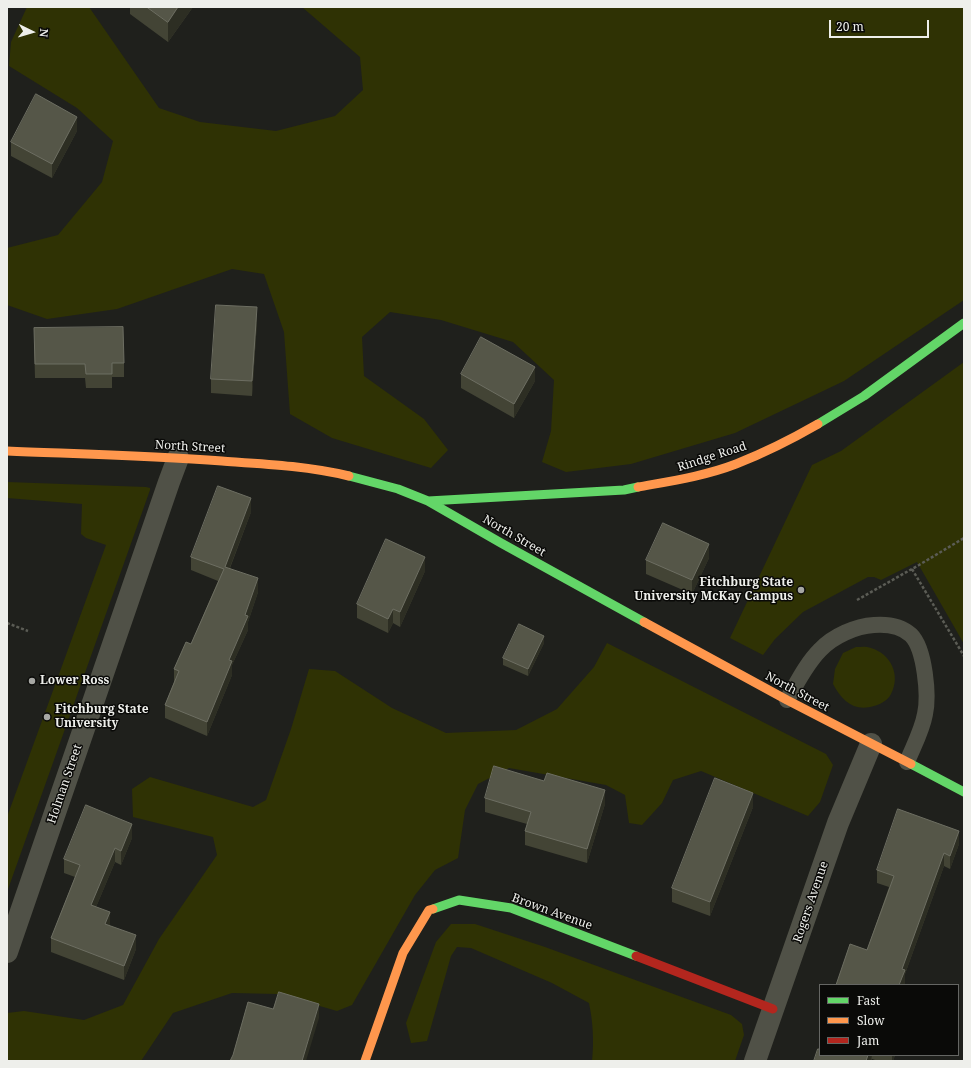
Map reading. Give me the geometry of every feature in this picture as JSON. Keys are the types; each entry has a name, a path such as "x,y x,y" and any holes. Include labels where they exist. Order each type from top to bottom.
{"street":[{"name":"Rindge Road","path":"428,501 624,490 685,479 736,464 797,436 830,418 864,396 964,323"},
{"name":"North Street","path":"7,451 178,458 295,466 332,472 398,489 428,501 508,547 786,700 964,792"},
{"name":"Holman Street","path":"7,952 178,458"},
{"name":"Rogers Avenue","path":"755,1061 838,823 871,744"},
{"name":"Brown Avenue","path":"366,1061 403,953 429,910 460,900 510,908 773,1009"}],"lane":[{"path":"786,700 809,662 821,648 837,637 871,625 883,624 902,629 915,639 919,649 926,687 927,702 925,715 907,762"}],"path":[{"path":"851,603 964,538"},
{"path":"912,569 964,656"},
{"path":"7,623 28,630"}],"green space":[{"path":"27,7 89,7 159,108 200,122 276,131 335,116 363,90 360,57 302,7 964,7 964,300 844,381 735,433 631,464 566,472 542,462 551,431 554,380 513,342 441,320 390,312 362,337 364,376 424,419 448,450 431,468 332,438 290,414 284,332 264,274 232,269 117,309 47,319 7,305 7,248 58,235 102,182 113,141 77,108 9,66 11,42"},
{"path":"964,362 964,644 917,562 881,580 874,577 868,577 803,612 775,639 763,655 730,638 812,465 841,451"},
{"path":"7,482 146,487 150,488 150,490 7,892 7,817 106,545 86,538 81,534 82,504 7,498"},
{"path":"607,643 826,754 833,765 820,802 808,816 701,771 673,780 662,803 642,825 629,823 625,795 606,785 509,768 478,784 465,810 458,858 435,870 415,895 352,1005 337,1011 278,994 232,993 173,1013 141,1061 7,1061 7,1013 24,1011 84,1020 123,1005 159,939 217,855 213,837 133,817 132,789 150,777 253,807 266,800 291,729 309,669 335,671 392,708 446,733 516,730 557,709 594,667"},
{"path":"856,647 867,647 878,651 889,660 892,666 895,680 894,687 890,696 882,703 867,707 849,704 840,695 833,684 835,669 843,653"},
{"path":"451,924 475,924 545,947 731,1015 742,1024 744,1035 735,1061 592,1061 593,1032 589,1003 552,983 471,948 457,947 451,956 427,1041 411,1043 406,1023 436,942"}],"building":[{"path":"147,7 178,7 168,22"},
{"path":"36,94 77,117 52,164 11,142"},
{"path":"216,305 257,307 252,381 211,379"},
{"path":"123,327 124,363 112,363 112,374 86,374 85,364 35,364 34,328"},
{"path":"481,337 535,367 514,404 461,374"},
{"path":"218,486 251,498 225,567 258,578 245,615 248,616 229,660 232,661 207,722 165,705 179,671 174,669 186,642 191,644 224,569 191,557"},
{"path":"663,523 709,544 692,580 646,560"},
{"path":"386,539 425,557 400,612 393,609 388,619 357,604"},
{"path":"519,624 544,636 528,669 503,658"},
{"path":"494,766 544,781 547,773 605,790 587,849 525,831 531,812 485,798"},
{"path":"715,778 753,793 710,902 672,888"},
{"path":"86,805 132,824 121,851 115,848 91,905 110,912 105,924 136,935 124,966 51,938 80,865 64,859"},
{"path":"898,809 959,831 950,856 944,853 902,969 905,970 899,984 836,984 850,944 867,950 894,876 877,870"},
{"path":"279,992 319,1004 302,1061 230,1061 248,1002 273,1009"},
{"path":"818,1049 819,1056 868,1056 866,1061 814,1061"}],"traffic: fast":[{"path":"818,424 864,396 964,323"},
{"path":"349,476 398,489 428,501 644,622"},
{"path":"428,501 624,490 638,487"},
{"path":"911,764 964,792"},
{"path":"433,909 459,900 511,908 636,956"}],"traffic: slow":[{"path":"638,487 688,478 724,468 746,460 818,424"},
{"path":"7,451 254,463 302,468 349,476"},
{"path":"644,622 787,700 911,764"},
{"path":"365,1061 403,953 429,910 433,909"}],"traffic: jam":[{"path":"636,956 773,1009"}],"place":[{"name":"Fitchburg State University McKay Campus","path":"801,590"},
{"name":"Lower Ross","path":"32,681"},
{"name":"Fitchburg State University","path":"47,717"}]}
